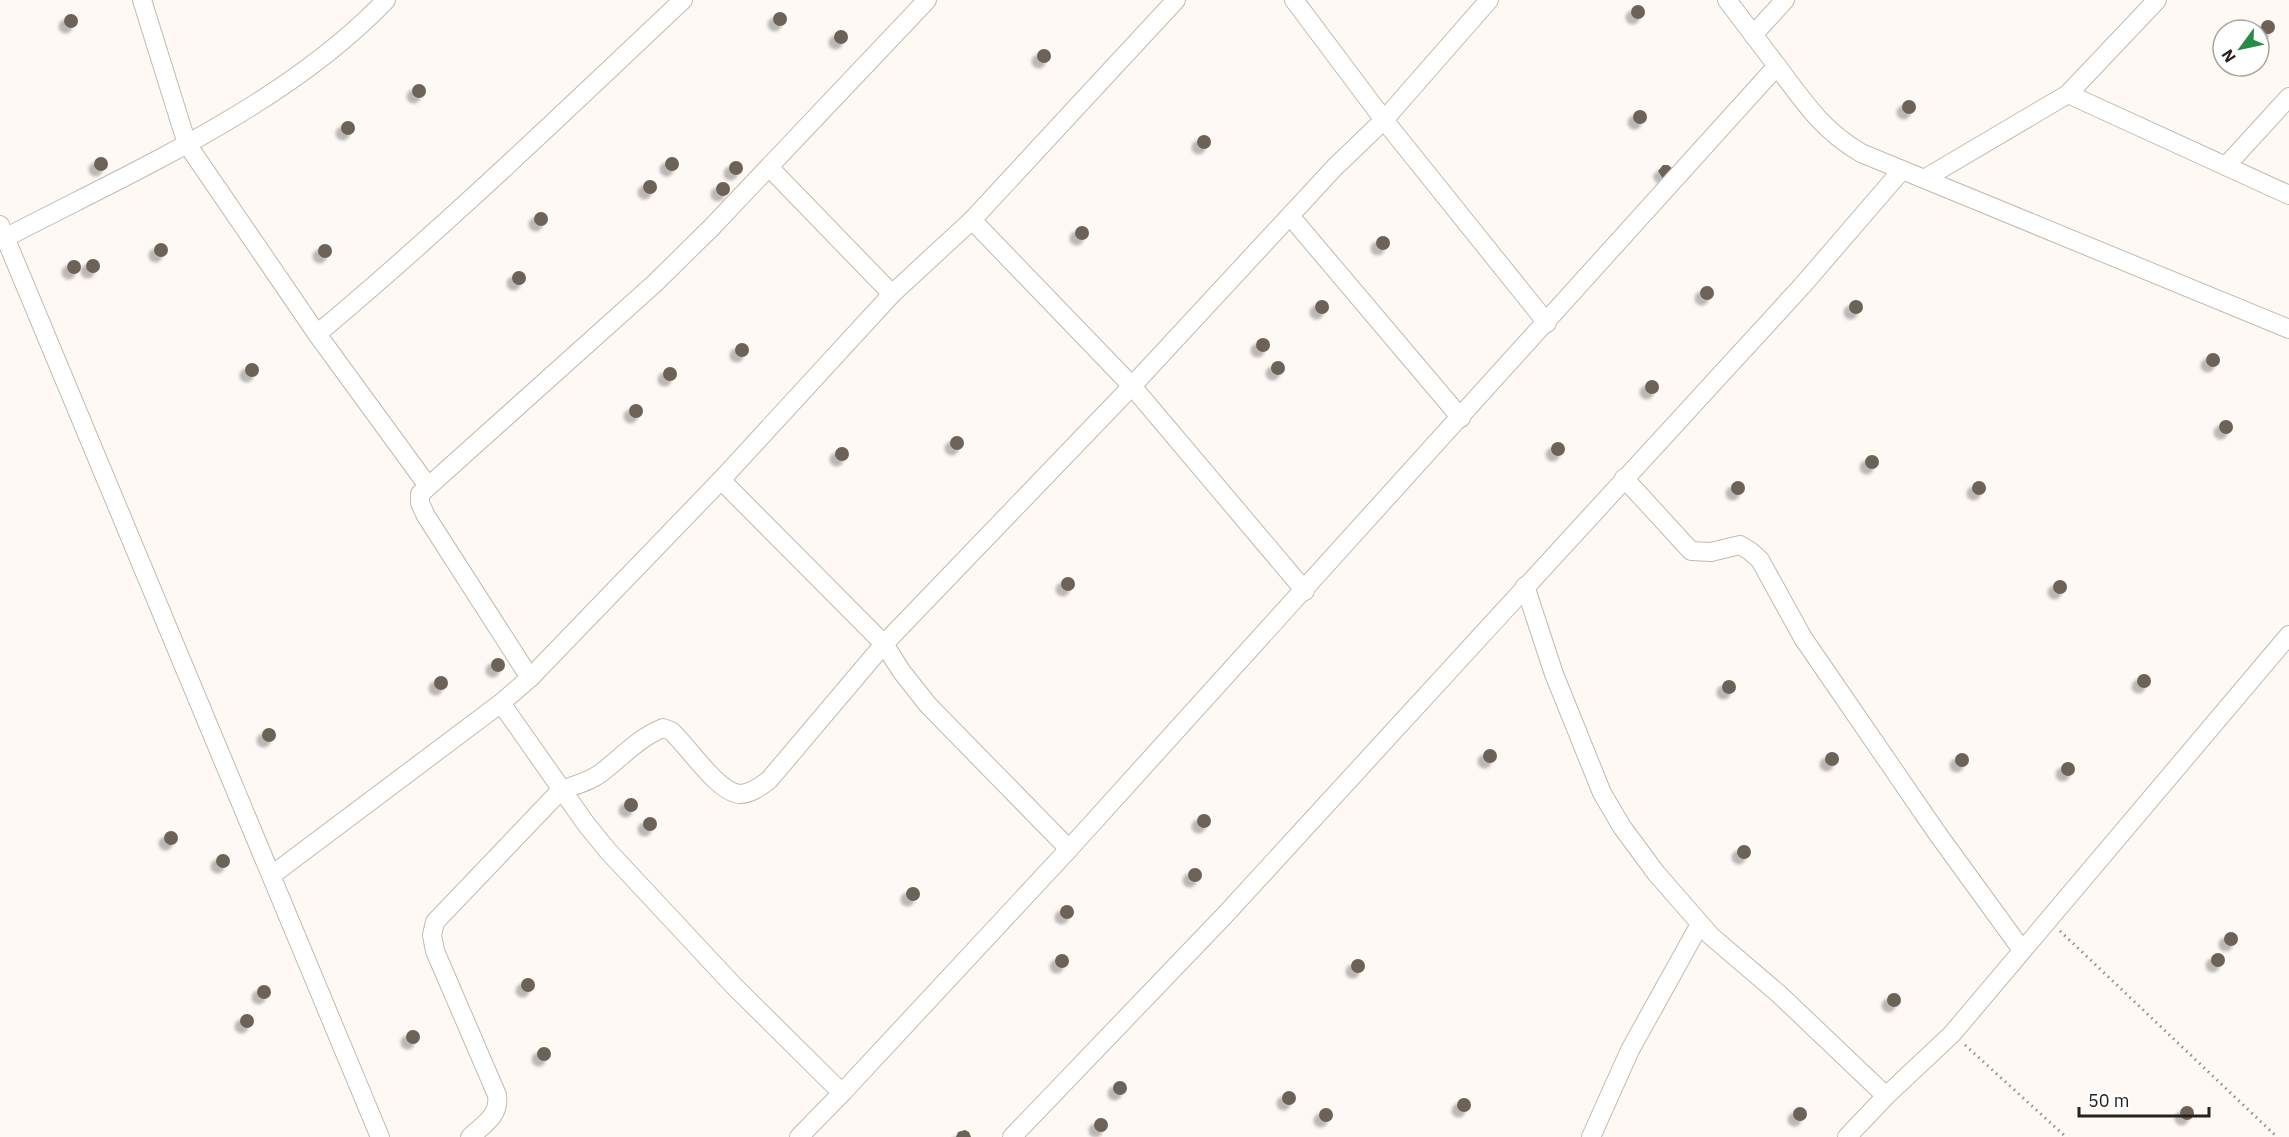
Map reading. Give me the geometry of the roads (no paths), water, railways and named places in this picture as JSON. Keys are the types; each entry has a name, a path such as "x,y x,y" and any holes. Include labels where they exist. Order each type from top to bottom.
{"street":[{"path":"142,0 187,144 317,334 428,486"},
{"path":"380,1137 3,231 187,144 263,98 303,70 365,22 386,0"},
{"path":"317,334 379,283 683,0"},
{"path":"530,678 426,516 420,503 420,494 654,284 711,228 927,0"},
{"path":"272,874 501,704 530,678 721,480 892,294 972,220 1176,0"},
{"path":"1294,0 1384,120 1546,323"},
{"path":"470,1137 494,1113 498,1105 497,1095 435,951 432,930 435,922 561,790 585,782 601,773 624,751 663,728 671,731 683,742 727,790 739,794 758,788 769,780 884,644 1132,386 1335,167 1384,120 1490,0"},
{"path":"1726,0 1811,111 1833,134 1861,153 2289,329"},
{"path":"1753,35 1785,0"},
{"path":"1924,179 2068,94 2157,0"},
{"path":"798,1137 842,1093 1069,849 1778,66"},
{"path":"2068,94 2289,195"},
{"path":"2226,166 2289,97"},
{"path":"769,167 892,294"},
{"path":"1012,1137 1224,916 1802,286 1902,170"},
{"path":"1291,217 1461,418"},
{"path":"972,220 1132,386 1305,591"},
{"path":"1624,478 1691,551 1711,552 1740,545 1760,560 1803,638 1936,833 2022,950"},
{"path":"721,480 884,644 928,705 1069,849"},
{"path":"1525,586 1554,674 1602,793 1622,827 1649,864 1711,936 1780,995 1886,1096"},
{"path":"1846,1137 1952,1034 2289,635"},
{"path":"501,704 561,790 608,851 734,986 842,1093"},
{"path":"1591,1137 1630,1050 1700,924"}]}
